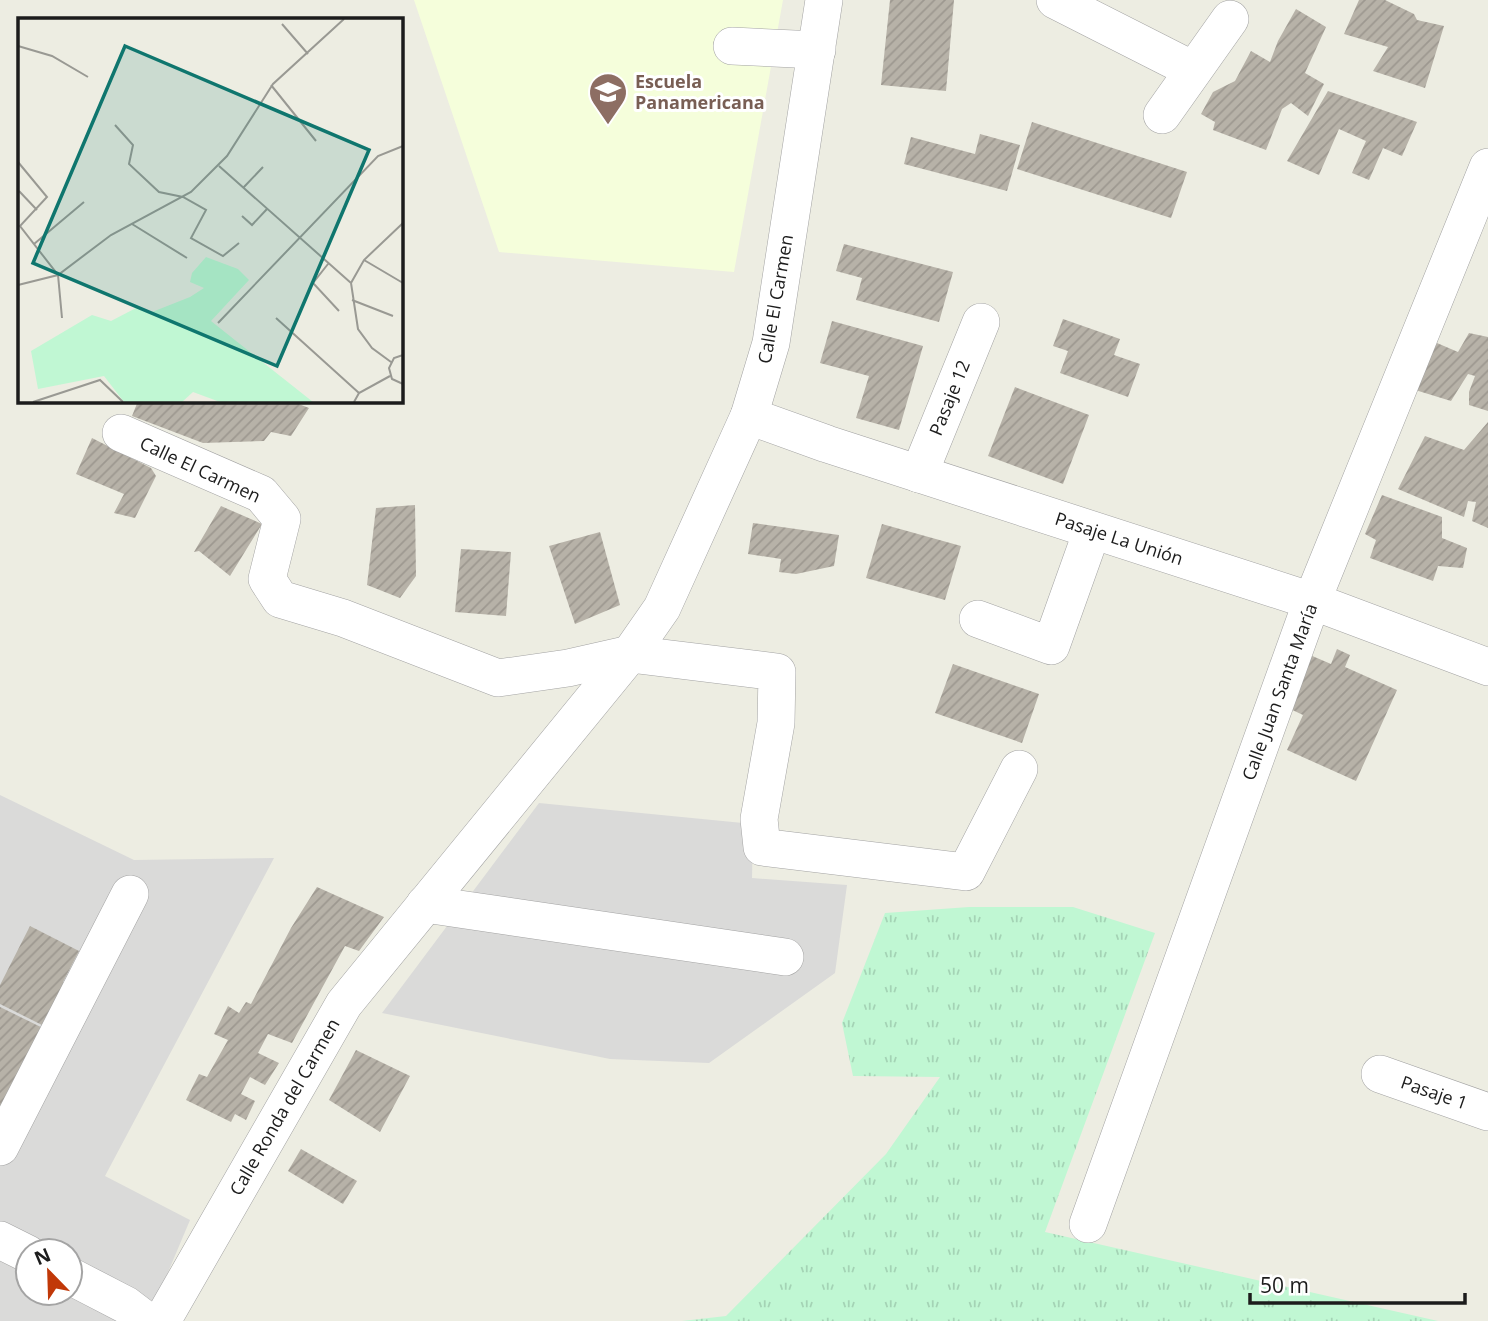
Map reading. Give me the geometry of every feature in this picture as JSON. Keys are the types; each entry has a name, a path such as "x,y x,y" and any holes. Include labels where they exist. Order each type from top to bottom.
{"street":[{"name":"Calle El Carmen","path":"425,904 630,654 662,608 749,416 771,343 824,0"},
{"path":"1055,0 1194,70"},
{"path":"1162,115 1230,19"},
{"path":"732,46 817,50"},
{"name":"Calle Juan Santa María","path":"1088,1224 1312,601 1488,167"},
{"name":"Pasaje 12","path":"919,474 981,322"},
{"name":"Pasaje La Unión","path":"749,416 1091,531 1312,601 1488,667"},
{"name":"Calle El Carmen","path":"121,433 261,494 282,519 267,579 280,599 343,618 498,678 568,668 630,654"},
{"path":"978,620 1051,646 1091,531"},
{"path":"630,654 777,672 776,723 759,819 762,847 965,872 1019,769"},
{"path":"0,1147 130,894"},
{"path":"425,904 786,957"},
{"name":"Calle Ronda del Carmen","path":"162,1321 344,1004 425,904"},
{"name":"Pasaje 1","path":"1380,1074 1488,1112"},
{"path":"84,1283 126,1305 147,1321"}],"shaded area":[{"name":"Escuela Panamericana","path":"414,0 783,0 734,272 499,252"},
{"path":"0,795 134,860 274,858 105,1176 190,1220 158,1296 124,1321 0,1321"},
{"path":"539,803 753,824 752,878 847,885 835,973 709,1063 610,1059 382,1013"}],"green space":[{"path":"969,907 1073,907 1155,933 1045,1232 1438,1321 682,1321 726,1316 886,1154 940,1077 853,1076 842,1023 885,913"}],"building":[{"path":"890,0 954,0 946,91 881,85"},
{"path":"1359,0 1385,0 1414,14 1417,20 1444,26 1425,88 1373,71 1388,47 1344,34"},
{"path":"1296,9 1326,27 1305,73 1324,84 1308,116 1291,103 1282,109 1266,150 1213,130 1215,122 1201,114 1213,92 1235,81 1251,51 1270,62"},
{"path":"1328,91 1417,122 1402,156 1383,148 1369,180 1352,173 1366,141 1339,129 1319,175 1287,161"},
{"path":"1032,122 1187,172 1171,218 1017,169"},
{"path":"980,134 1020,145 1007,191 904,164 911,137 975,154"},
{"path":"844,244 953,272 939,322 856,300 862,278 836,271"},
{"path":"1063,319 1120,339 1114,355 1140,364 1128,397 1060,373 1068,351 1053,346"},
{"path":"832,321 923,346 899,430 856,418 869,376 820,363"},
{"path":"1469,333 1488,337 1488,411 1469,405 1469,392 1475,376 1468,374 1451,401 1412,389 1437,343 1458,352"},
{"path":"1015,387 1089,415 1063,484 988,456"},
{"path":"138,402 294,402 309,408 291,436 271,432 264,441 203,443 132,416"},
{"path":"1488,422 1488,528 1472,521 1476,502 1468,501 1464,517 1398,489 1425,436 1464,450"},
{"path":"92,438 151,468 156,476 135,518 114,513 124,494 76,474"},
{"path":"1382,495 1442,517 1442,538 1467,548 1463,568 1438,566 1433,581 1370,558 1376,540 1365,534"},
{"path":"415,505 416,576 400,598 367,585 376,508"},
{"path":"221,506 262,524 230,576 199,551 194,552"},
{"path":"753,523 839,535 834,566 796,574 779,572 781,559 748,554"},
{"path":"882,524 961,546 945,600 866,578"},
{"path":"600,532 620,605 575,624 549,546"},
{"path":"461,549 511,552 506,616 455,612"},
{"path":"1337,649 1350,655 1345,667 1397,690 1356,781 1287,750 1303,715 1286,707 1310,655 1331,664"},
{"path":"953,664 1039,694 1022,743 935,713"},
{"path":"317,887 384,917 359,951 345,946 292,1043 268,1034 258,1053 279,1063 265,1085 250,1077 241,1094 255,1101 246,1120 235,1114 231,1122 186,1100 199,1074 207,1077 228,1040 214,1034 228,1006 239,1013 246,1002 251,1004 291,928"},
{"path":"30,926 79,951 63,982 78,990 56,1032 0,1004 0,985"},
{"path":"0,1007 53,1033 0,1138"},
{"path":"356,1050 410,1076 380,1132 329,1100"},
{"path":"301,1149 357,1181 343,1204 288,1171"}],"place":[{"name":"Escuela Panamericana","path":"608,126"}]}
